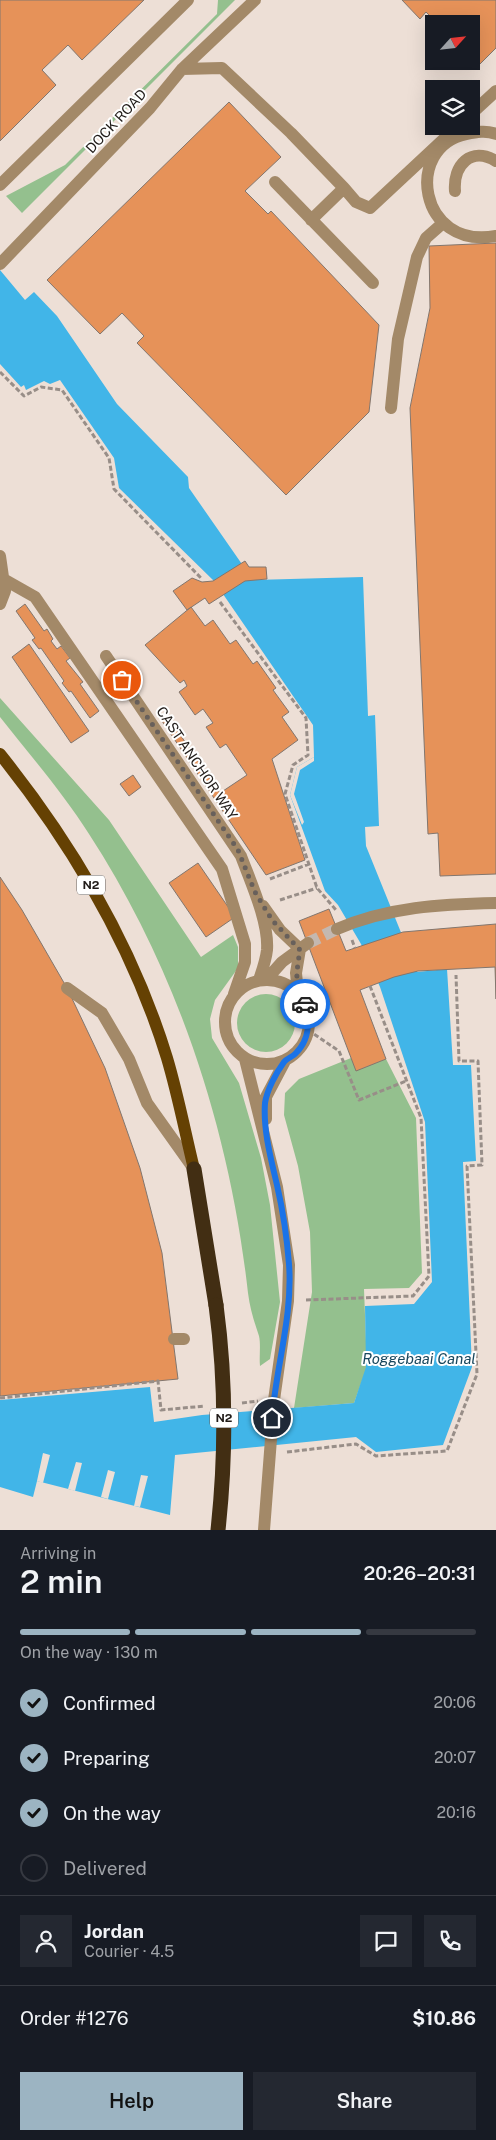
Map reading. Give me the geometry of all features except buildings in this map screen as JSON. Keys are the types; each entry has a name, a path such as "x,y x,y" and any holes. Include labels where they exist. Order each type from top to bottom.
{"highway":[{"name":"N2","path":"194,1169 219,1328 224,1419 223,1481 218,1530"}],"main road":[{"name":"N2","path":"0,754 70,849 98,899 146,1000 167,1059 194,1169"}],"street":[{"path":"0,185 188,0"},
{"name":"DOCK ROAD","path":"0,264 150,108 182,69 254,0"},
{"path":"182,69 222,68 290,133 356,202 370,208 448,135"},
{"path":"480,106 496,91"},
{"path":"496,134 476,132 461,135 448,142 437,153 430,166 427,182 428,197 434,211 443,223 455,232 469,237 483,238 496,236"},
{"path":"455,191 456,172 463,162 480,156 486,156 496,162"},
{"path":"275,182 373,283"},
{"path":"311,220 344,188"},
{"path":"391,408 398,339 417,257 426,238 443,223"},
{"path":"0,556 5,580 4,600 0,604"},
{"path":"5,580 35,597 222,868 245,944 245,962 234,994 227,1007 226,1037 234,1050 245,1059 258,1064 272,1065 285,1061 296,1054 304,1043 309,1017 305,1004 298,993 286,985 263,980 245,985 234,994"},
{"name":"CAST ANCHOR WAY","path":"106,656 238,850 255,892 267,939 263,980"},
{"name":"CAST ANCHOR WAY","path":"255,892 272,920 304,946"},
{"path":"340,927 390,911 441,904 496,903"},
{"path":"263,980 282,962 304,946"},
{"path":"298,993 296,973 304,946"},
{"path":"67,988 102,1012 129,1059 147,1103 194,1169"},
{"path":"245,1059 284,1221 289,1265 288,1301 274,1400 264,1530"},
{"path":"268,1149 266,1097 285,1061"}],"path":[{"path":"0,372 24,396 41,387 62,390 108,458 114,488 202,579"},
{"path":"220,602 306,718 308,755 292,765 284,794 317,888 336,910"},
{"path":"272,885 269,877 309,864"},
{"path":"275,893 278,901 317,888"},
{"path":"269,1454 356,1444 376,1456 447,1451 477,1374 468,1166 482,1165 478,1060 460,1061 456,975"},
{"path":"288,1301 413,1296 429,1276 421,1118 370,986"},
{"path":"308,1030 339,1050 359,1100 406,1081"},
{"path":"0,1398 158,1381 161,1410 208,1406"},
{"path":"236,1403 274,1400"}],"green space":[{"path":"218,0 235,0 22,213 6,196 65,165 217,14"},
{"path":"0,698 109,820 201,957 233,935 238,947 238,968 215,1000 210,1019 212,1038 239,1083 261,1158 270,1205 280,1302 270,1359 260,1366 259,1336 250,1304 240,1232 228,1172 195,1054 174,997 149,941 121,886 68,804 0,717"},
{"path":"266,994 277,996 290,1007 295,1023 293,1034 282,1047 266,1052 255,1050 242,1039 237,1023 239,1012 250,999"},
{"path":"351,1058 357,1070 386,1059 416,1118 422,1273 409,1288 364,1289 367,1367 354,1403 294,1408 312,1292 310,1232 298,1166 284,1115 285,1093 299,1079"}],"water":[{"name":"Roggebaai Canal","path":"0,270 25,300 34,292 57,316 117,404 188,477 189,488 253,580 363,577 368,716 375,715 379,826 365,827 366,846 417,972 447,969 453,1065 471,1065 476,1161 463,1162 472,1367 443,1445 376,1452 356,1437 175,1455 170,1515 37,1481 33,1497 0,1487 0,1400 150,1387 154,1422 202,1415 354,1403 366,1367 365,1306 414,1304 432,1282 425,1122 380,987 361,944 338,905 325,891 290,795 297,767 314,757 313,725 214,581 119,488 114,458 60,380 50,384 44,381 26,390 24,385 21,387 0,364"}],"pier":[{"path":"314,757 314,761 300,770 294,794 304,822 302,825 290,795 297,767"},
{"path":"43,1453 50,1455 43,1483 37,1481"},
{"path":"76,1462 82,1463 75,1491 68,1489"},
{"path":"108,1470 115,1472 108,1499 101,1497"},
{"path":"141,1475 148,1476 140,1507 134,1506"}],"tunnel":[{"path":"308,943 337,929"}],"way so far":[{"path":"122,680 238,850 255,892 272,920 300,950 296,973 298,993 305,1004"}],"route":[{"path":"272,1418 288,1301 289,1265 278,1187 268,1149 265,1106 266,1097 285,1061 296,1054 304,1043 309,1017 305,1004"}]}
